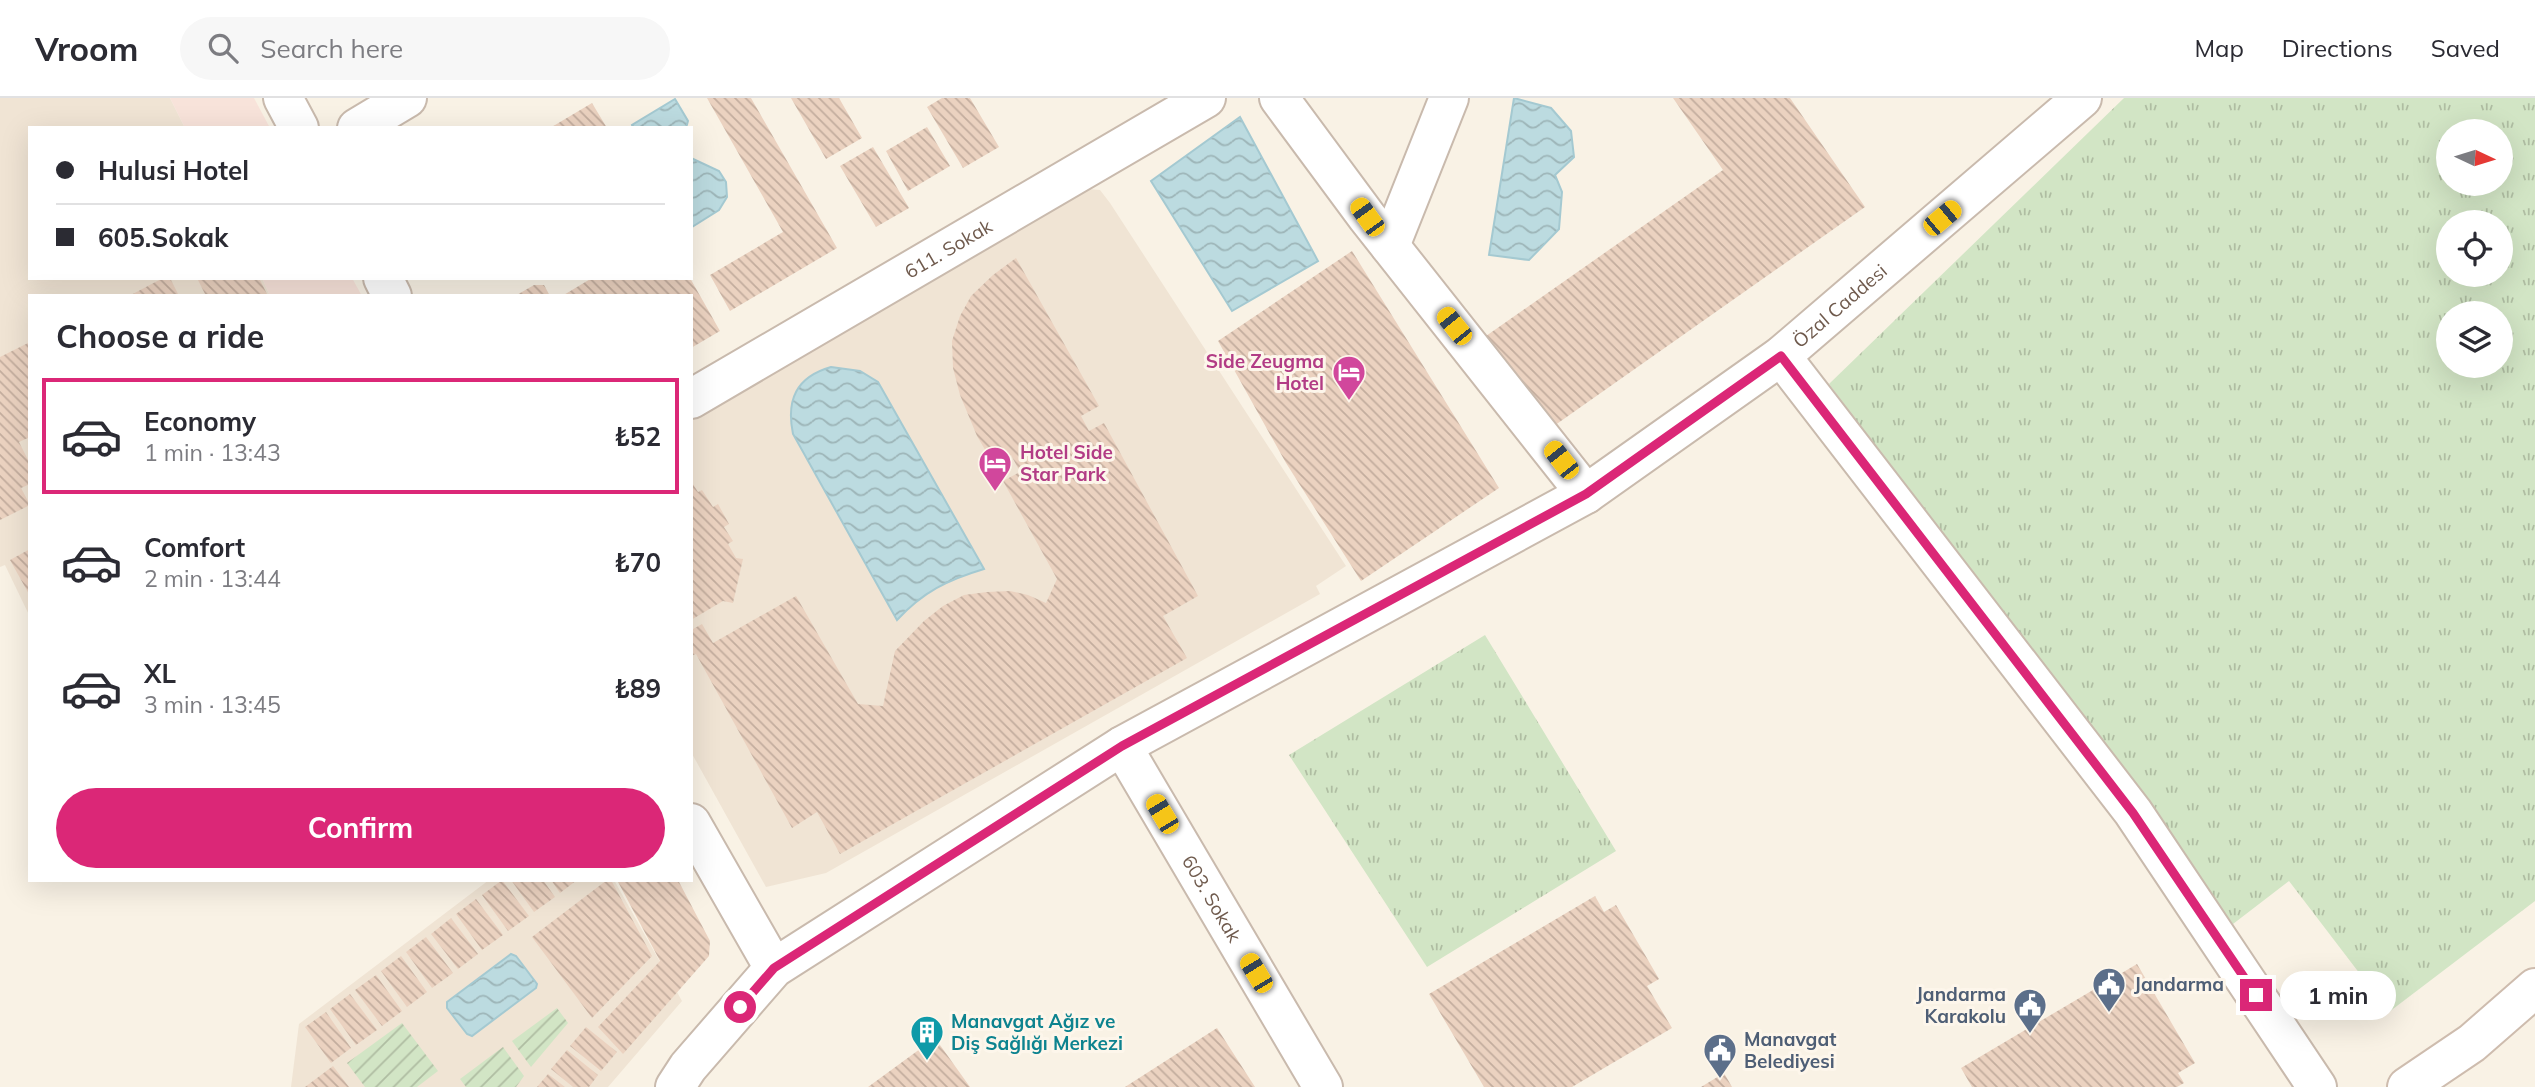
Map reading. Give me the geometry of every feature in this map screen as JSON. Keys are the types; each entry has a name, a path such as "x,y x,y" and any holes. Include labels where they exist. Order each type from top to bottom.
{"street":[{"path":"283,98 298,126"},
{"path":"361,126 407,98"},
{"name":"611. Sokak","path":"693,398 1206,98"},
{"path":"1279,98 1390,246 1586,494"},
{"path":"1390,246 1449,98"},
{"name":"Özal Caddesi","path":"675,1087 688,1067 774,968 1122,746 1586,494 1781,356 2082,98"},
{"path":"1781,356 2133,813 2317,1087"},
{"name":"603. Sokak","path":"1122,746 1323,1087"},
{"path":"693,826 774,968"},
{"path":"2407,1087 2472,1043 2535,988"}],"shaded area":[{"path":"0,98 170,98 184,126 28,126 28,280 263,280 269,294 28,294 28,613 5,565 0,567"},
{"path":"170,98 254,98 269,126 184,126"},
{"name":"Hotel Side Star Park","path":"1087,189 1100,190 1346,566 1316,586 1320,594 826,873 766,887 693,756 693,420"},
{"path":"263,280 353,280 361,294 269,294"},
{"path":"486,882 615,882 682,1001 608,1087 291,1087 299,1024"}],"green space":[{"path":"2124,98 2535,98 2535,901 2389,1012 2289,881 2233,924 1829,384"},
{"path":"1485,635 1616,851 1427,967 1289,755"},
{"path":"557,1008 568,1023 531,1067 512,1041"},
{"path":"402,1023 438,1071 417,1087 365,1087 347,1063"},
{"path":"503,1047 524,1076 516,1087 466,1087 460,1079"}],"water":[{"path":"1514,98 1551,108 1571,131 1574,157 1555,175 1562,192 1559,229 1529,260 1489,255"},
{"path":"675,99 688,121 687,126 632,125"},
{"path":"1240,117 1318,261 1232,311 1151,181"},
{"path":"693,159 719,171 726,182 727,197 719,210 693,226"},
{"path":"831,367 860,371 878,382 984,569 936,588 897,620 793,434 791,411 796,392 809,377"},
{"path":"511,954 516,956 537,984 536,988 472,1036 467,1034 447,1008 447,1002"}],"building":[{"path":"707,98 751,98 837,248 730,311 710,275 783,232"},
{"path":"791,98 839,98 862,138 826,159"},
{"path":"942,98 970,98 999,147 963,168 927,107"},
{"path":"1673,98 1790,98 1865,207 1551,428 1486,336 1723,170"},
{"path":"592,103 606,126 553,126"},
{"path":"927,127 950,166 908,191 886,151"},
{"path":"873,147 909,208 876,227 840,166"},
{"name":"Side Zeugma Hotel","path":"1352,251 1499,488 1361,581 1286,463 1218,341"},
{"path":"1016,258 1099,406 1081,416 1089,431 1104,423 1198,596 1163,616 1187,658 840,854 817,812 792,828 696,654 693,655 693,629 702,624 713,643 796,596 858,704 883,706 895,651 943,606 964,595 1010,591 1046,603 1057,579 1003,481 1020,472 1011,455 994,465 977,436 960,395 953,368 952,341 960,316 971,296"},
{"path":"159,280 171,280 178,294 133,294"},
{"path":"198,280 260,280 267,294 205,294"},
{"path":"589,280 691,280 720,331 693,347 693,294 565,294"},
{"path":"534,285 544,285 549,294 518,294"},
{"path":"28,343 28,438 19,442 28,460 28,485 21,488 28,506 0,520 0,357"},
{"path":"693,484 698,492 702,490 713,507 718,504 729,524 724,527 733,541 728,544 736,558 743,559 733,603 723,601 693,619"},
{"path":"28,550 28,592 10,560"},
{"path":"499,882 504,882 529,916 508,931 482,895"},
{"path":"512,882 544,882 555,897 534,912"},
{"path":"552,882 574,882 560,893"},
{"path":"604,882 612,882 652,956 592,1018 532,937"},
{"path":"618,882 679,882 710,941 709,956 623,1054 598,1027 660,961"},
{"path":"1595,896 1604,912 1616,905 1659,979 1647,986 1672,1028 1572,1087 1484,1087 1429,994"},
{"path":"476,899 503,935 482,950 456,914"},
{"path":"451,918 478,954 458,969 431,934"},
{"path":"426,937 453,973 432,988 406,952"},
{"path":"401,956 427,992 407,1007 381,971"},
{"name":"Jandarma","path":"2137,964 2195,1063 2178,1073 2184,1083 2177,1087 1972,1087 1961,1068"},
{"path":"376,975 402,1011 382,1026 355,990"},
{"path":"350,994 377,1030 356,1045 330,1009"},
{"path":"326,1012 351,1048 331,1063 305,1027"},
{"path":"586,1027 617,1052 601,1071 570,1046"},
{"path":"1217,1028 1255,1087 1125,1087"},
{"name":"Manavgat Ağız ve Diş Sağlığı Merkezi","path":"935,1038 970,1087 868,1087"},
{"path":"567,1050 598,1075 589,1087 573,1087 551,1069"},
{"path":"333,1066 349,1087 305,1087"},
{"name":"Manavgat Belediyesi","path":"1724,1073 1732,1087 1701,1087"},
{"path":"548,1074 565,1087 537,1087"}],"place":[{"name":"Side Zeugma Hotel","path":"1349,402"},
{"name":"Hotel Side Star Park","path":"995,493"},
{"name":"Jandarma","path":"2109,1014"},
{"name":"Jandarma Karakolu","path":"2030,1035"},
{"name":"Manavgat Ağız ve Diş Sağlığı Merkezi","path":"927,1062"},
{"name":"Manavgat Belediyesi","path":"1720,1080"}],"route":[{"path":"740,1007 774,968 1122,746 1586,494 1781,356 2001,638 2133,813 2256,995"}]}
